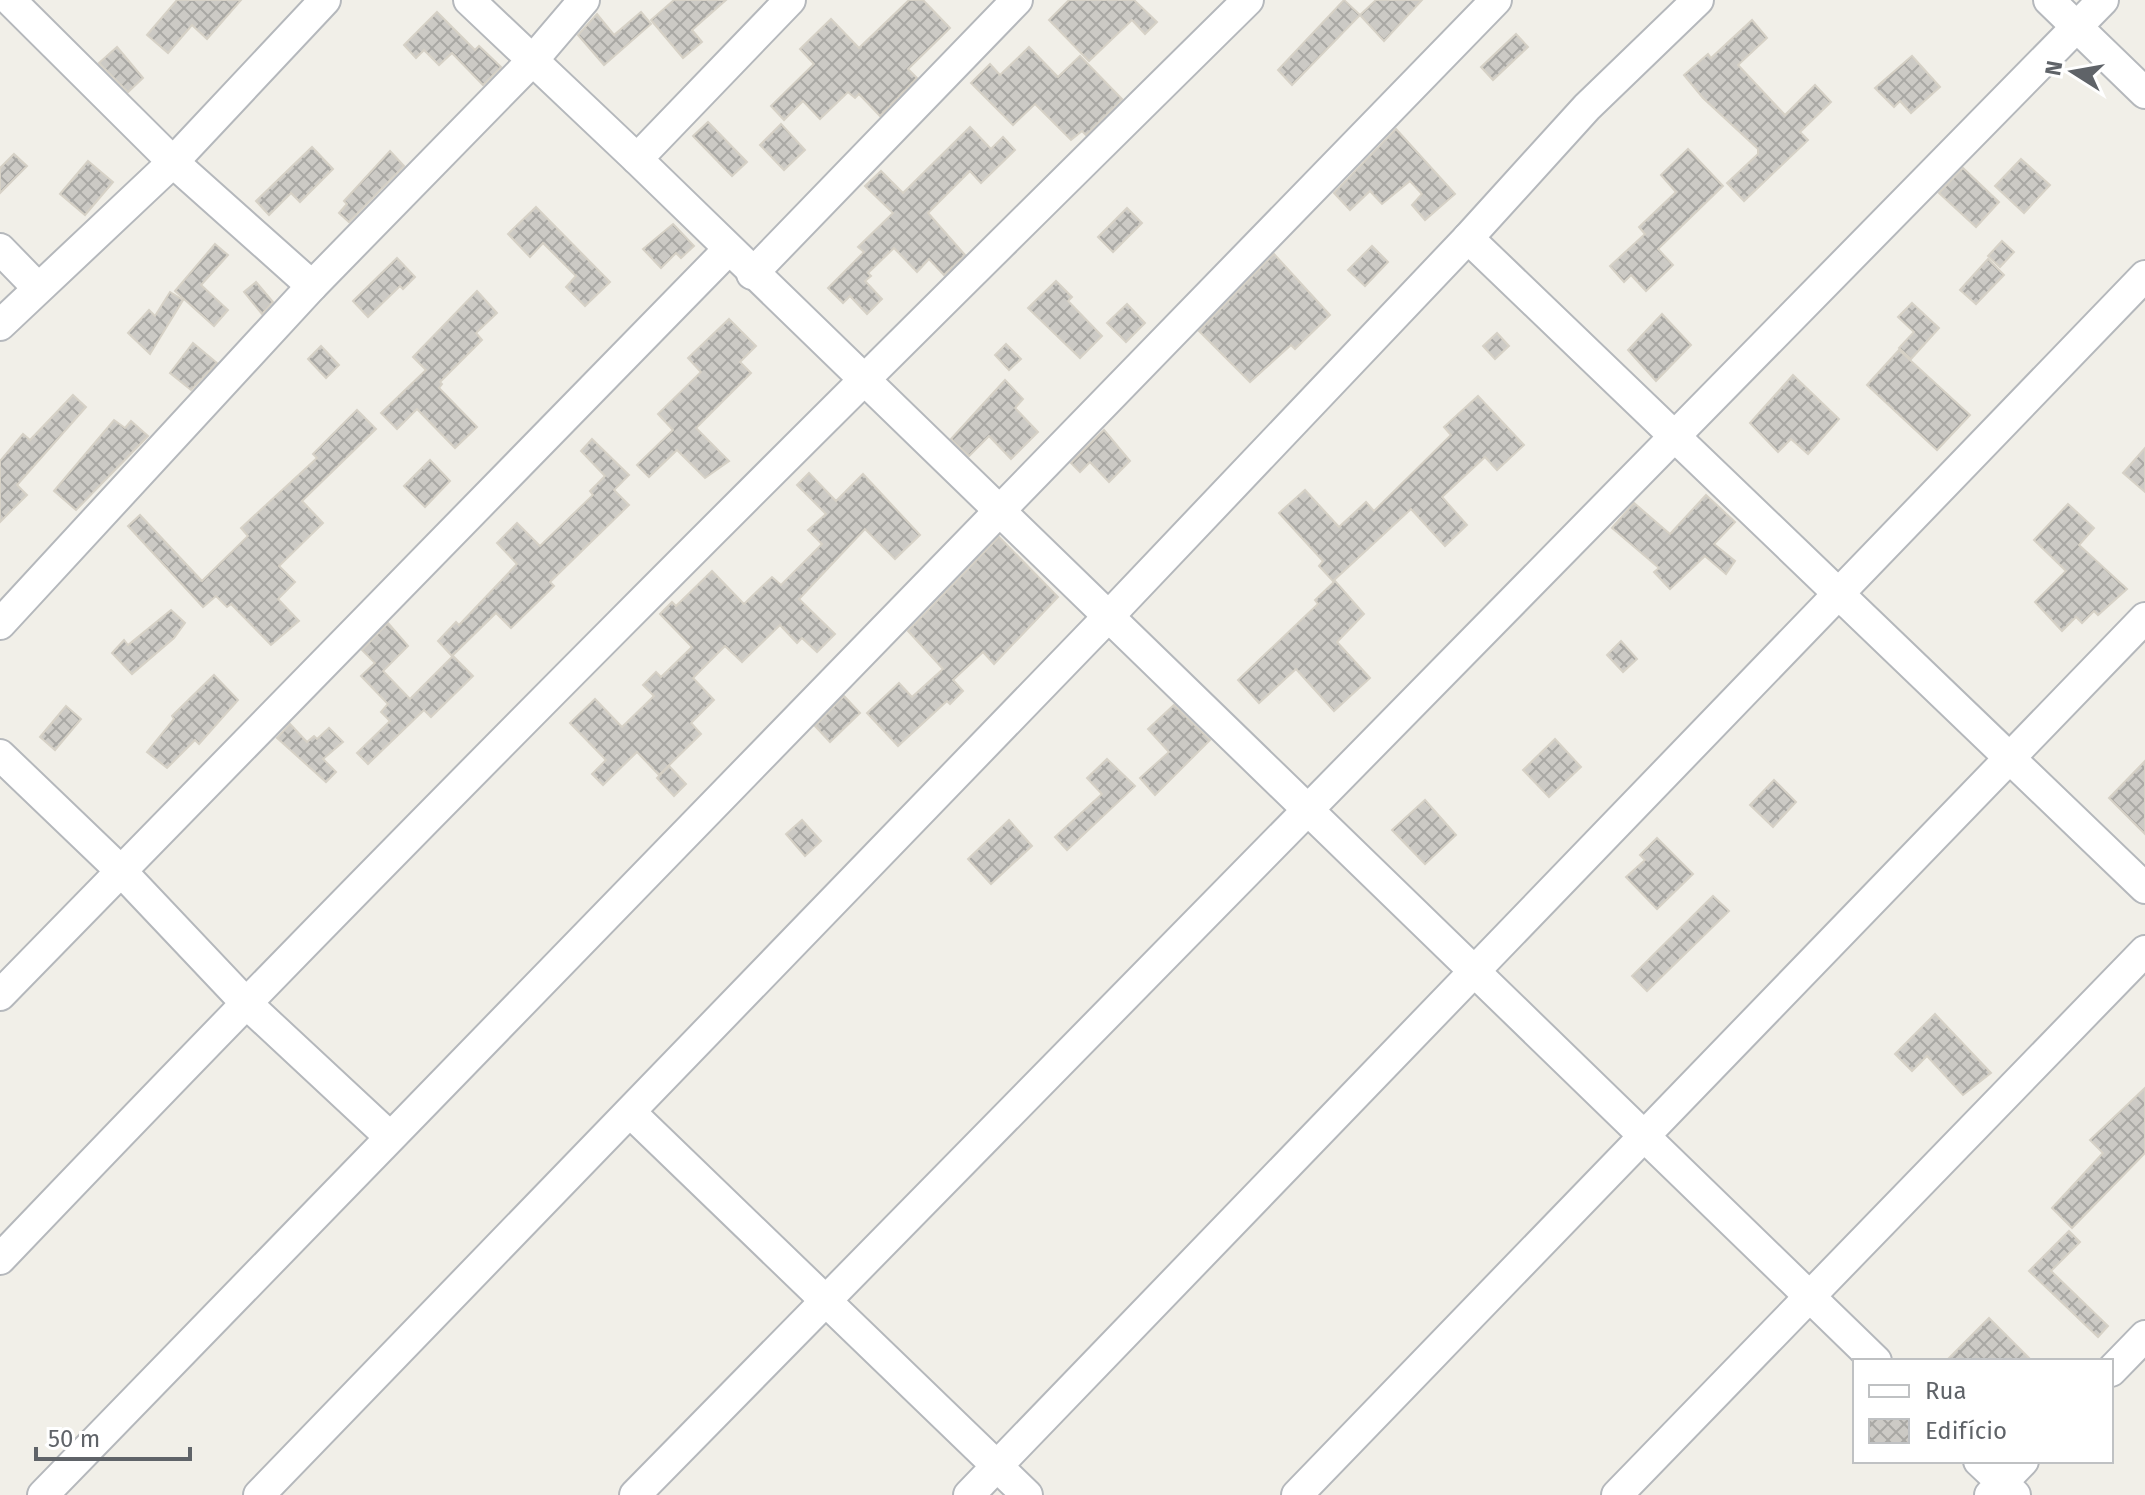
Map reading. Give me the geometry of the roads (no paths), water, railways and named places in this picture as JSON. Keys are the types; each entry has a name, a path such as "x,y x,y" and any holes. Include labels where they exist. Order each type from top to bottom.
{"street":[{"path":"10,0 173,162 312,286"},
{"path":"0,325 173,162 325,0"},
{"path":"469,0 637,159 752,274 1874,1359"},
{"path":"0,624 312,286 532,61 584,0"},
{"path":"637,159 790,0"},
{"path":"752,274 1017,0"},
{"path":"0,1259 245,1002 863,380 1248,0"},
{"path":"43,1495 1496,0"},
{"path":"259,1495 1107,618 1468,238 1587,107 1698,0"},
{"path":"2049,0 2145,93"},
{"path":"635,1495 2103,0"},
{"path":"1468,238 2145,888"},
{"path":"0,249 37,287"},
{"path":"0,995 728,250"},
{"path":"969,1495 2145,276"},
{"path":"1297,1495 2145,618"},
{"path":"0,755 121,871 245,1002 390,1137"},
{"path":"1617,1495 2145,951"},
{"path":"630,1112 1027,1495"},
{"path":"2113,1369 2145,1336"},
{"path":"1981,1463 2002,1491 2022,1463"}]}
